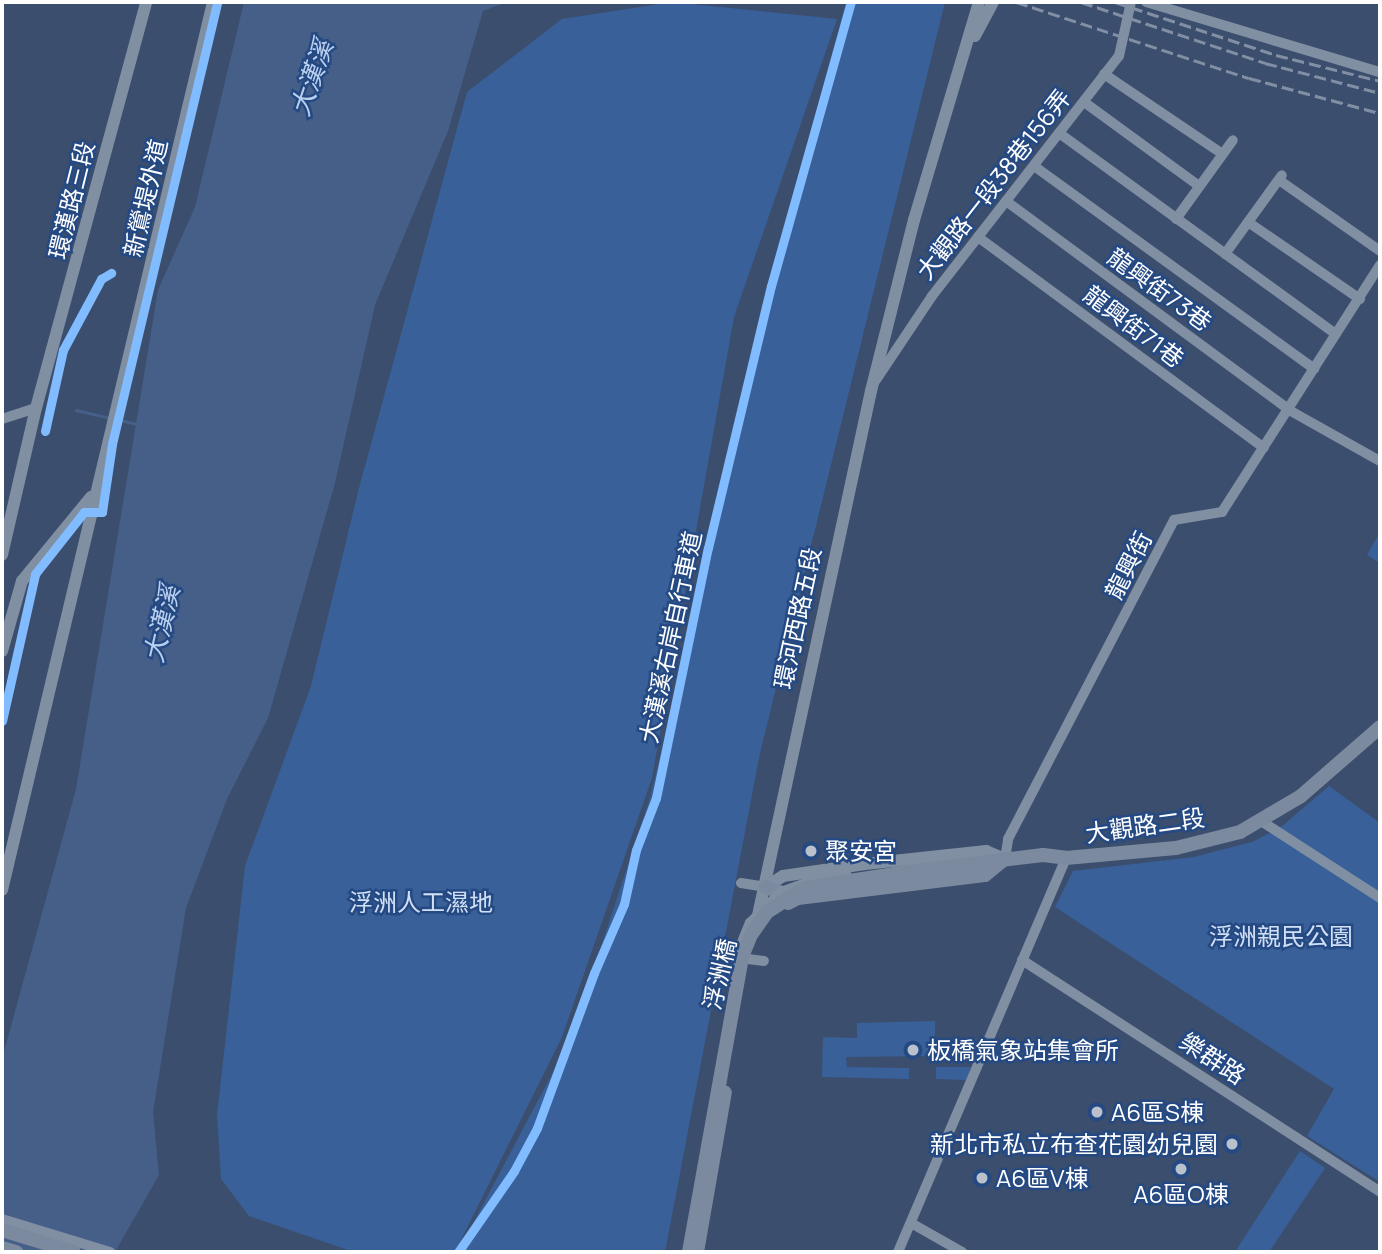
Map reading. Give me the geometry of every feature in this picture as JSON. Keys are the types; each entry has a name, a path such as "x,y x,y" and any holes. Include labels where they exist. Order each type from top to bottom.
{"main road":[{"name":"大觀路二段","path":"1005,859 1066,858 1175,848 1261,821 1301,796 1380,727"},
{"path":"766,887 798,898 985,875 1005,859"},
{"name":"浮洲橋","path":"689,1252 742,957 751,935 767,912 805,888 1005,859"},
{"path":"753,937 798,898"},
{"name":"環河西路五段","path":"697,1252 753,937"},
{"path":"2,1230 74,1252"},
{"path":"2,1248 16,1252"}],"street":[{"name":"環漢路三段","path":"2,555 36,408 146,2"},
{"name":"新鶯堤外道","path":"2,890 105,443 213,2"},
{"name":"環河西路五段","path":"753,937 766,887 807,677 872,385 918,208 979,2"},
{"path":"962,61 993,2"},
{"name":"大觀路一段38巷156弄","path":"872,385 932,296 1119,56 1131,2"},
{"path":"1146,2 1380,72"},
{"path":"1104,74 1221,153"},
{"path":"1084,102 1199,186"},
{"path":"1059,133 1336,334"},
{"path":"1176,219 1233,139"},
{"path":"1034,166 1314,369"},
{"path":"1225,254 1280,177 1380,251"},
{"name":"龍興街73巷","path":"1006,201 1289,410 1380,461"},
{"path":"1248,222 1360,299"},
{"name":"龍興街71巷","path":"978,237 1264,449"},
{"name":"龍興街","path":"1005,859 1008,839 1174,520 1222,512 1380,265"},
{"path":"2,419 36,408"},
{"path":"2,651 22,581 93,494"},
{"path":"1261,821 1380,898"},
{"path":"741,883 766,887 783,876 986,850 1005,859"},
{"path":"898,1252 1066,858"},
{"path":"683,1252 734,966 750,923 764,906 797,884 881,871 914,871"},
{"path":"748,959 764,961"},
{"name":"樂群路","path":"1022,960 1380,1192"},
{"path":"2,1219 110,1252"},
{"path":"911,1223 962,1252"}],"green space":[{"name":"浮洲人工濕地","path":"672,2 837,19 734,317 652,778 562,1037 455,1252 354,1252 249,1216 221,1179 217,1115 245,866 311,686 359,488 467,92 562,19"},
{"path":"846,2 945,2 760,753 665,1252 458,1252 571,1038 650,798 802,164"},
{"path":"1380,532 1380,563 1367,555"},
{"name":"浮洲親民公園","path":"1329,786 1380,823 1380,1182 1307,1136 1334,1089 1055,907 1073,871 1194,857 1252,842 1281,827"},
{"path":"935,1021 935,1056 846,1057 847,1067 909,1068 909,1079 822,1077 823,1037 857,1038 857,1023"},
{"path":"936,1067 971,1067 966,1080 936,1079"},
{"path":"1300,1151 1325,1168 1269,1252 1235,1252"}],"water":[{"name":"大漢溪","path":"244,2 507,2 483,11 448,131 375,305 335,483 268,718 227,799 186,908 153,1112 159,1175 115,1252 2,1252 2,1059 76,789 158,290 195,207"}],"waterway":[{"path":"76,410 110,418"},
{"path":"120,420 137,424"}],"railway":[{"path":"1016,2 1249,78 1380,113"},
{"path":"1081,2 1265,63 1380,93"},
{"path":"1115,2 1276,55 1380,81"}],"cycle path":[{"path":"2,721 35,574 84,512 102,512 112,444 217,2"},
{"name":"大漢溪右岸自行車道","path":"458,1252 514,1171 537,1128 594,973 624,904 636,850 656,798 708,548 771,286 851,2"},
{"path":"45,431 63,350 101,279 111,273"}],"place":[{"name":"聚安宮","path":"811,851"},
{"name":"板橋氣象站集會所","path":"913,1050"},
{"name":"A6區S棟","path":"1097,1112"},
{"name":"新北市私立布查花園幼兒園","path":"1232,1144"},
{"name":"A6區O棟","path":"1181,1169"},
{"name":"A6區V棟","path":"982,1178"}]}
